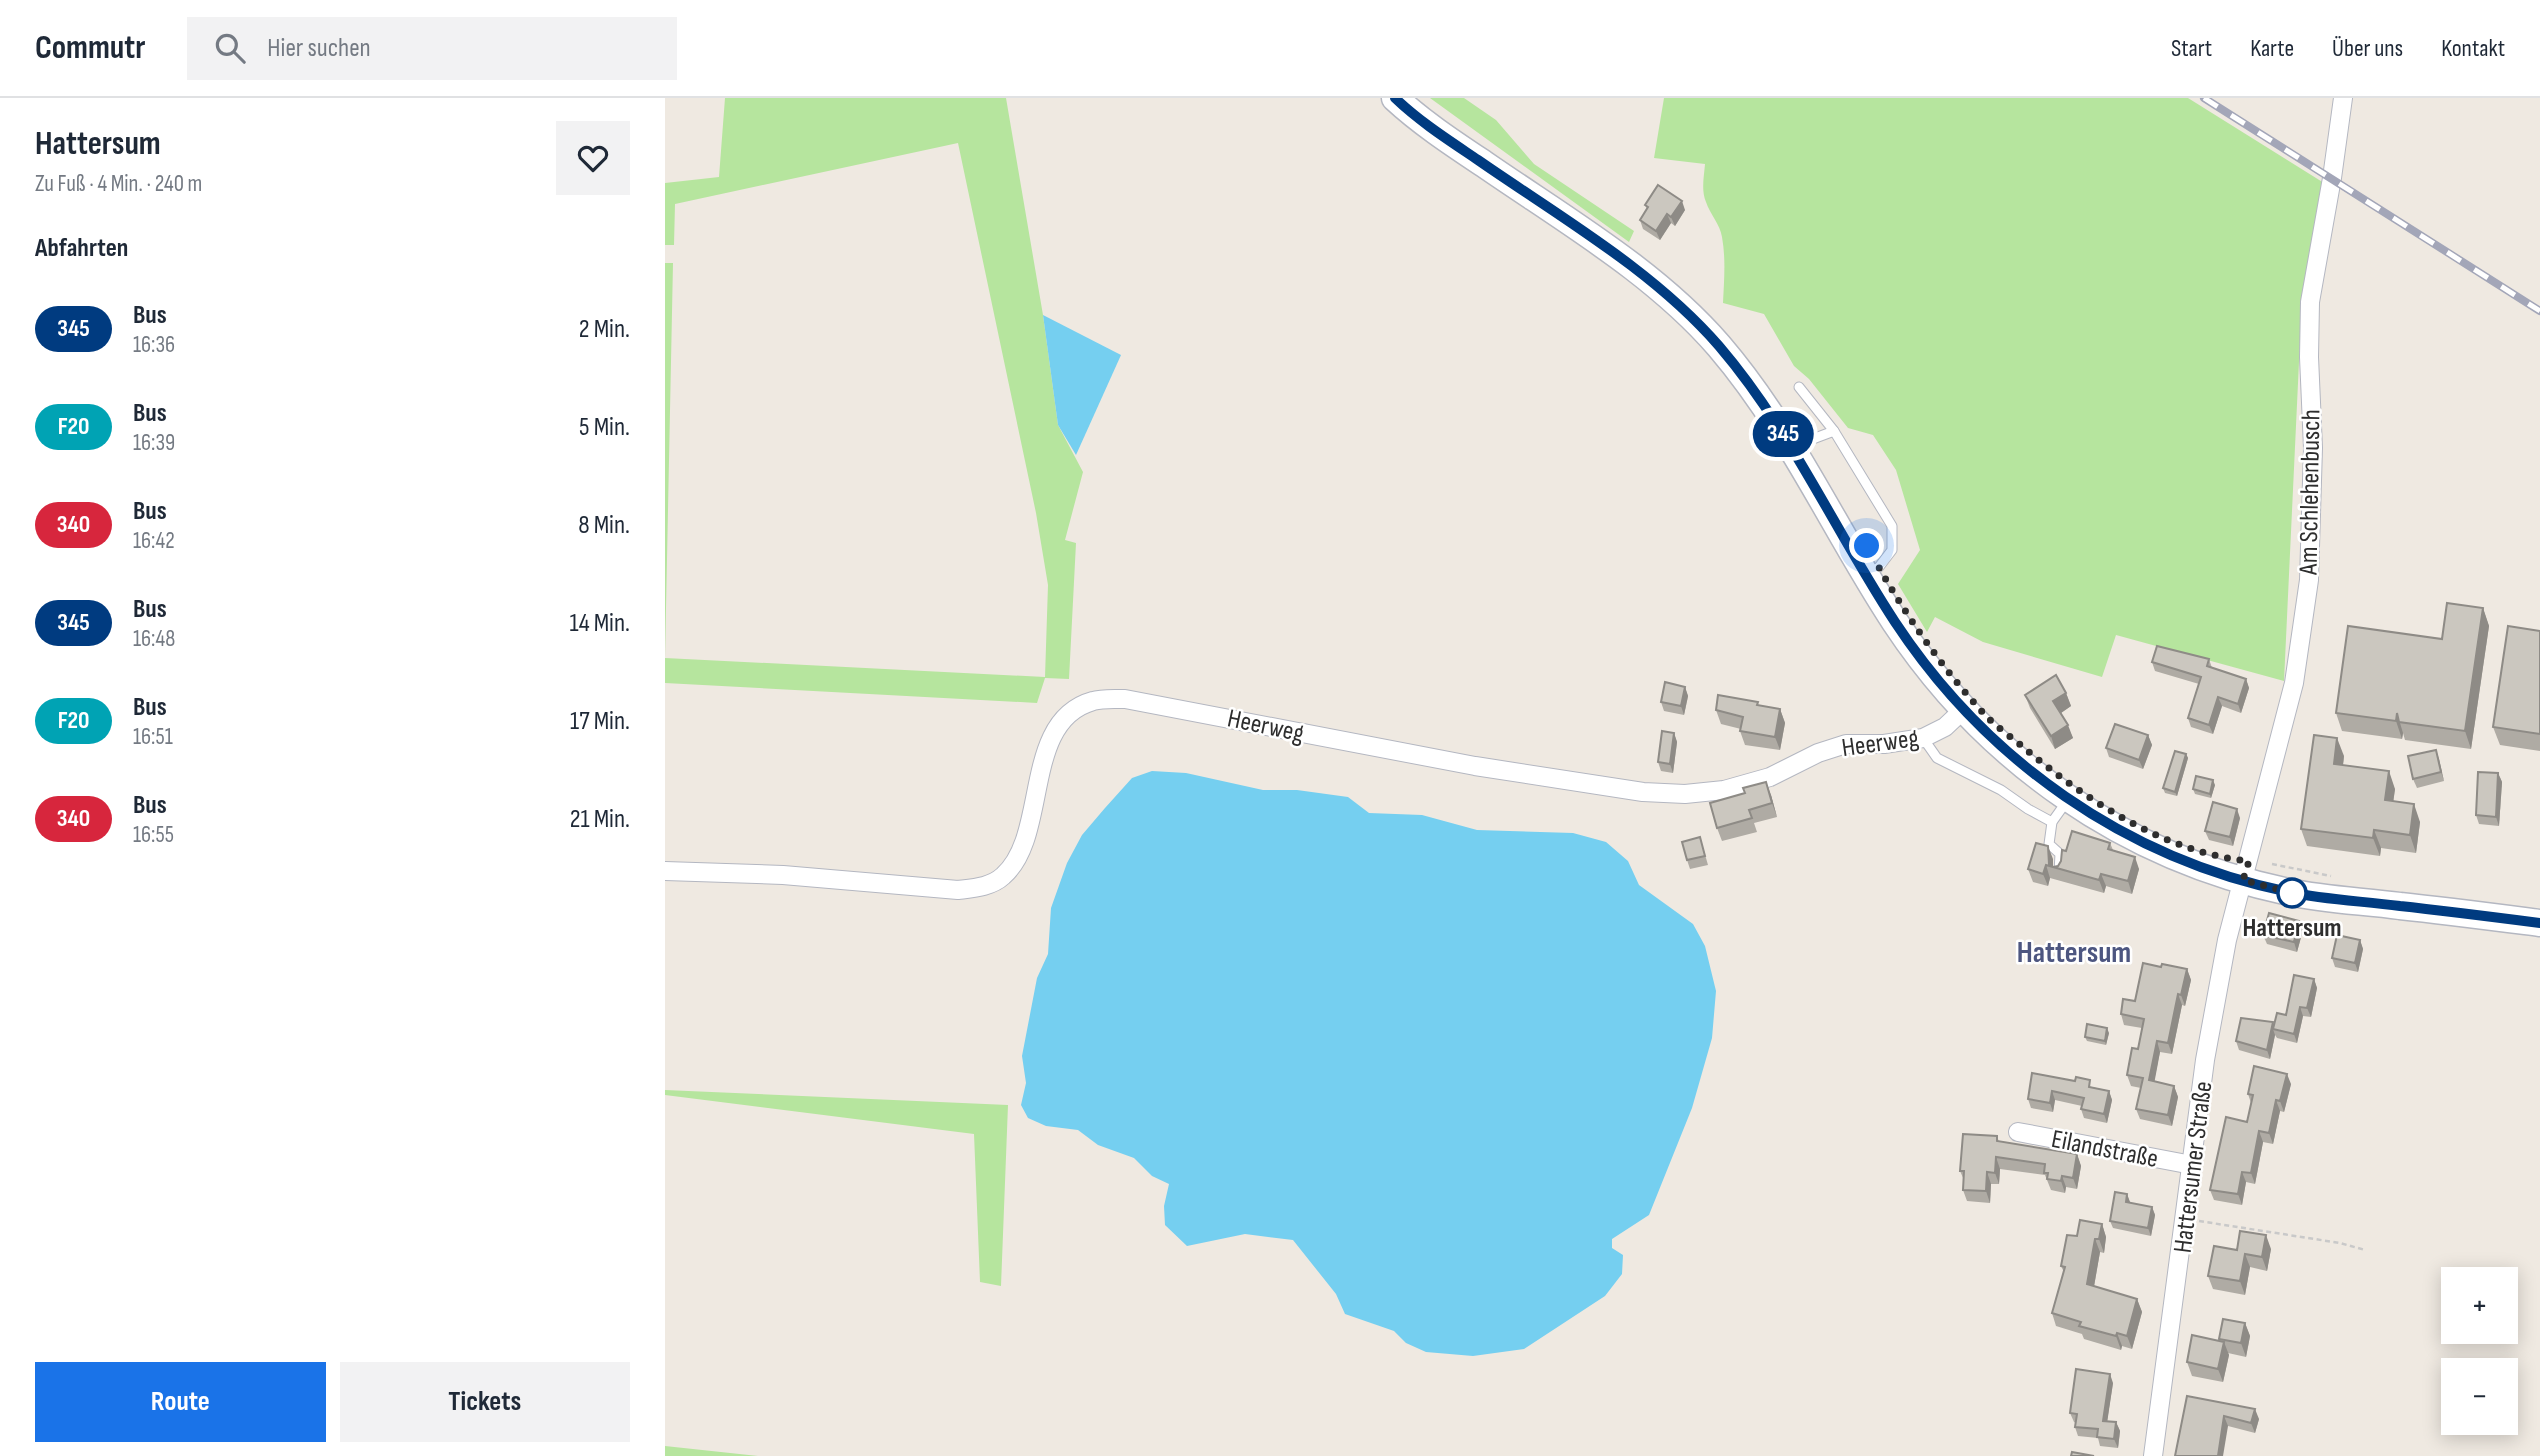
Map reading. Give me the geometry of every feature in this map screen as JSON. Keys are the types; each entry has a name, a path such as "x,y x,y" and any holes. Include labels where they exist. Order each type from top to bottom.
{"main road":[{"path":"1395,98 1450,141 1653,283 1719,346 1760,398 1866,576 1916,653 1963,710 2031,772 2068,799 2144,844 2209,871 2246,871 2322,898 2540,923"}],"street":[{"name":"Am Schlehenbusch","path":"2246,871 2294,683 2309,580 2313,448 2309,357 2310,302 2343,98"},
{"name":"Heerweg","path":"665,871 783,875 958,890 986,886 1003,876 1017,859 1045,756 1056,728 1073,711 1093,701 1125,699 1475,766 1643,792 1685,794 1724,790 1770,777 1818,753 1846,744 1884,744 1923,738 1945,727 1963,710"},
{"name":"Hattersumer Straße","path":"2153,1456 2205,1060 2227,940 2246,871"},
{"name":"Eilandstraße","path":"2018,1132 2192,1165"}],"lane":[{"path":"1798,387 1833,431 1892,526 1892,550 1879,568 1866,576"},
{"path":"1791,447 1833,431"},
{"path":"1923,738 1937,758 2001,790 2052,822"},
{"path":"2059,873 2060,854 2049,844 2052,822 2068,799"}],"path":[{"path":"2246,871 2287,866 2331,876"},
{"path":"2185,1219 2340,1243 2365,1250"}],"green space":[{"path":"725,98 1006,98 1043,315 1058,425 1083,472 1065,540 1076,543 1069,679 1045,678 1037,703 665,683 665,658 1045,677 1048,585 1036,513 958,143 675,204 674,245 665,245 665,183 719,177"},
{"path":"1430,98 1464,98 1496,120 1534,164 1634,231 1629,242"},
{"path":"1664,98 2188,98 2324,183 2302,298 2284,681 2116,635 2102,677 1983,642 1935,617 1927,632 1898,584 1920,550 1896,470 1873,435 1848,428 1809,379 1794,366 1764,314 1723,303 1722,237 1704,197 1705,164 1654,158"},
{"path":"665,263 673,263 665,658"},
{"path":"665,1090 1008,1105 1001,1286 980,1282 974,1134 665,1095"},
{"path":"665,1446 758,1456 665,1456"}],"water":[{"path":"1043,315 1121,355 1076,455 1058,425"},
{"path":"1152,771 1186,773 1263,790 1297,790 1348,797 1369,813 1422,815 1477,830 1573,833 1606,842 1628,861 1639,885 1693,924 1705,946 1716,991 1712,1038 1692,1108 1649,1215 1612,1239 1612,1248 1623,1255 1622,1274 1605,1296 1524,1349 1473,1356 1426,1352 1406,1343 1394,1331 1345,1314 1336,1294 1293,1240 1245,1234 1187,1246 1165,1225 1164,1206 1169,1184 1152,1176 1134,1158 1098,1145 1078,1130 1046,1126 1028,1118 1021,1105 1026,1083 1022,1056 1037,978 1048,954 1051,908 1067,863 1082,835 1132,778"}],"building":[{"path":"1658,185 1682,201 1671,217 1667,214 1656,231 1640,220 1648,207 1645,205"},
{"path":"2447,603 2483,608 2465,731 2399,722 2397,713 2396,721 2336,713 2348,626 2442,639"},
{"path":"2508,626 2540,631 2540,734 2493,727"},
{"path":"2157,646 2209,659 2207,666 2246,679 2238,704 2218,697 2209,725 2188,718 2201,677 2152,662"},
{"path":"2056,675 2066,693 2053,701 2068,725 2051,736 2025,695"},
{"path":"1665,682 1685,687 1681,706 1661,702"},
{"path":"1718,695 1780,709 1775,737 1740,731 1743,717 1716,710"},
{"path":"2115,724 2148,735 2139,760 2106,748"},
{"path":"1662,731 1674,733 1670,764 1658,762"},
{"path":"2314,735 2337,738 2334,764 2389,771 2385,800 2414,804 2410,835 2374,830 2373,838 2301,829"},
{"path":"2436,750 2441,772 2413,779 2408,756"},
{"path":"2175,751 2186,754 2175,792 2163,788"},
{"path":"2478,772 2498,773 2496,817 2476,815"},
{"path":"2196,776 2213,780 2210,794 2193,789"},
{"path":"1766,782 1772,803 1749,810 1752,818 1717,828 1710,803 1745,793 1743,788"},
{"path":"2213,802 2237,809 2230,837 2205,831"},
{"path":"2072,831 2110,843 2108,849 2135,857 2128,881 2101,874 2099,880 2053,867 2058,866 2061,861 2062,850 2066,851"},
{"path":"1700,837 1705,856 1687,860 1682,842"},
{"path":"2036,843 2048,846 2049,864 2053,867 2046,865 2043,874 2028,869"},
{"path":"2269,913 2299,921 2294,942 2263,935"},
{"path":"2337,935 2360,940 2355,963 2332,958"},
{"path":"2143,963 2187,969 2181,995 2178,994 2168,1043 2157,1041 2149,1080 2174,1086 2168,1115 2136,1109 2143,1078 2127,1075 2132,1048 2138,1049 2144,1019 2121,1014 2123,999 2135,1001"},
{"path":"2294,975 2314,979 2307,1008 2300,1007 2294,1034 2273,1029 2277,1013 2286,1015"},
{"path":"2241,1018 2273,1022 2267,1050 2236,1041"},
{"path":"2087,1024 2107,1028 2105,1041 2085,1037"},
{"path":"2254,1066 2287,1074 2280,1101 2276,1100 2269,1133 2259,1131 2251,1173 2242,1172 2238,1194 2210,1190 2226,1117 2247,1122 2253,1095 2248,1094"},
{"path":"2032,1073 2075,1081 2076,1077 2090,1080 2089,1087 2109,1091 2104,1114 2081,1109 2084,1098 2052,1091 2050,1103 2028,1099"},
{"path":"1963,1134 1997,1136 1997,1141 2077,1154 2073,1178 2062,1176 2061,1181 2047,1179 2048,1173 2044,1173 2045,1164 1996,1157 1995,1173 1987,1172 1986,1191 1963,1190 1964,1171 1960,1171"},
{"path":"2115,1192 2127,1194 2126,1202 2152,1207 2148,1228 2110,1221"},
{"path":"2080,1220 2102,1224 2099,1239 2095,1239 2087,1284 2137,1299 2127,1336 2117,1333 2116,1336 2079,1326 2081,1322 2052,1313 2065,1267 2061,1266 2067,1235 2077,1236"},
{"path":"2240,1231 2266,1235 2262,1257 2245,1254 2240,1281 2208,1276 2214,1246 2237,1250"},
{"path":"2223,1319 2245,1323 2241,1343 2219,1339"},
{"path":"2192,1335 2224,1342 2218,1369 2187,1362"},
{"path":"2076,1369 2110,1374 2103,1421 2116,1422 2114,1439 2097,1437 2098,1429 2075,1427 2077,1414 2070,1413"},
{"path":"2187,1396 2255,1409 2251,1423 2224,1416 2218,1456 2175,1456"},
{"path":"2072,1452 2094,1456 2071,1456"}],"railway":[{"path":"2204,98 2540,311"}],"bus line":[{"name":"345","path":"1395,98 1450,141 1653,283 1700,326 1760,398 1866,576 1927,668 1963,710 1996,741 2031,772 2086,812 2144,844 2181,860 2273,889 2322,898 2540,923"}],"place":[{"name":"Hattersum","path":"2292,893"}],"district":[{"name":"Hattersum","path":"2074,952"}],"route":[{"path":"1867,546 1921,636 1946,668 1988,717 2027,750 2064,780 2133,823 2213,856 2249,861 2243,880 2292,893"}]}
